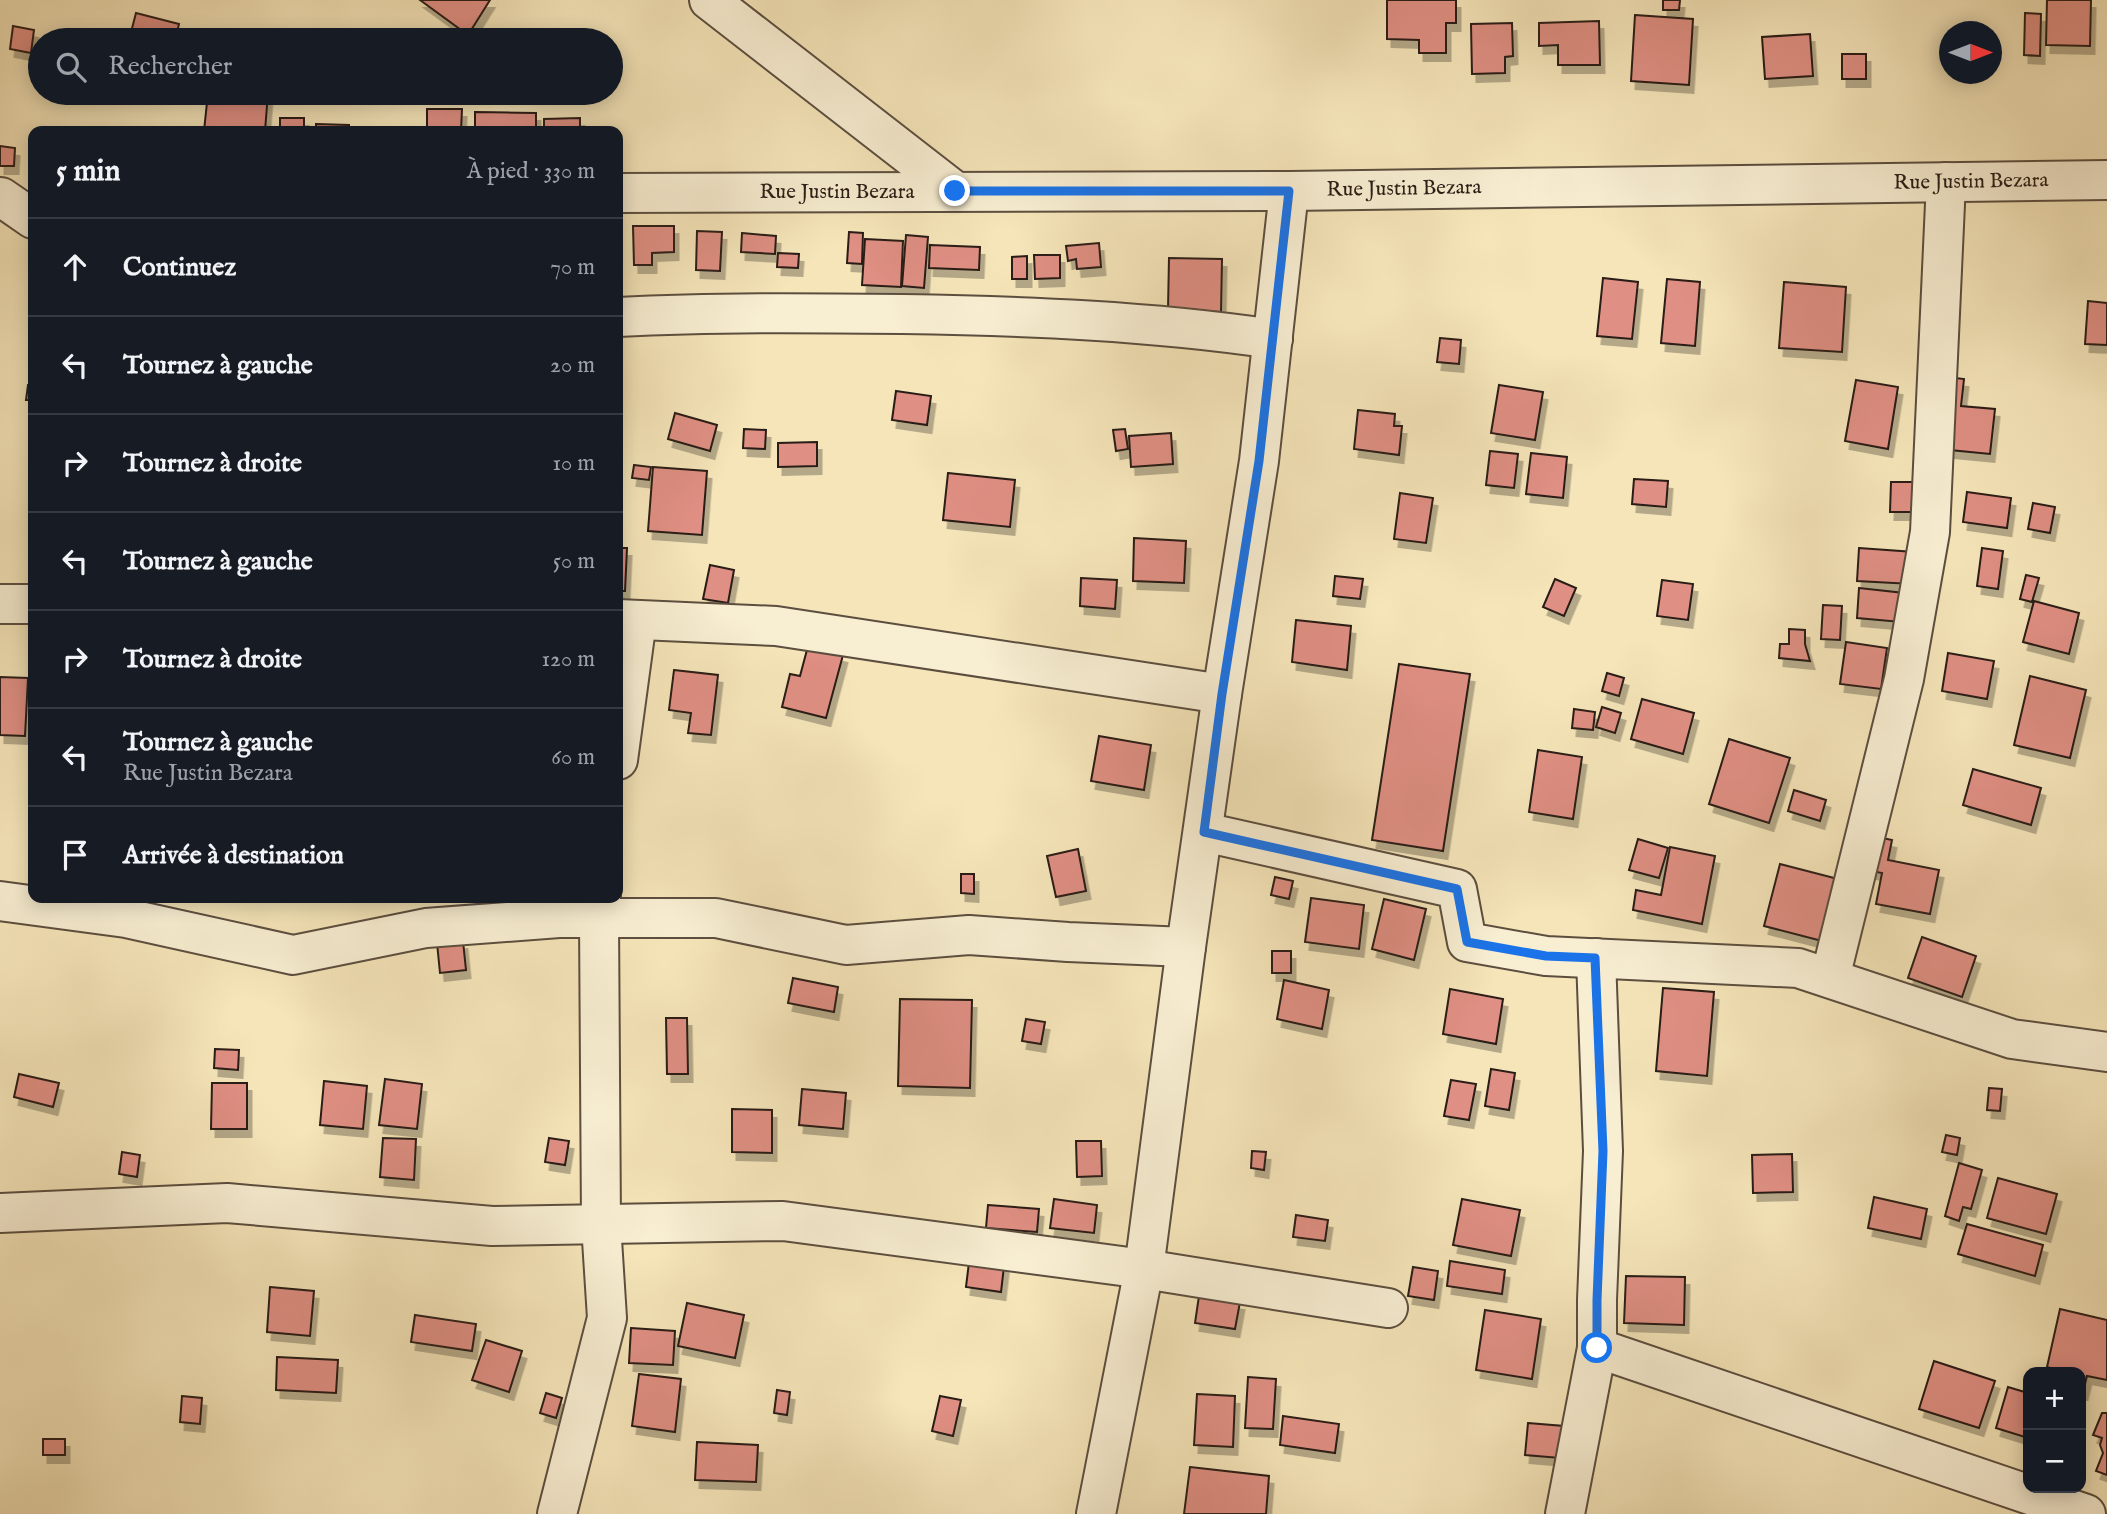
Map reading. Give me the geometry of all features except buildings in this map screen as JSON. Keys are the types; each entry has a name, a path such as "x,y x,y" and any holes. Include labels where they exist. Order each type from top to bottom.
{"street":[{"path":"709,0 955,191"},
{"name":"Rue Justin Bezara","path":"623,193 1289,191 2107,180"},
{"path":"1830,978 1904,679 1930,532 1946,183"},
{"path":"1096,1514 1144,1269 1222,694 1259,461 1289,191"},
{"path":"0,197 28,197"},
{"path":"0,197 28,216"},
{"path":"623,317 786,313 1038,318 1223,332 1273,339"},
{"path":"0,604 28,604"},
{"path":"623,690 628,619 776,626 1222,694"},
{"path":"1204,832 1457,889 1467,942 1546,956 1798,968 2012,1039 2107,1052"},
{"path":"0,901 126,918 293,955 426,928 559,918 600,908 716,918 846,945 969,935 1186,947"},
{"path":"557,1514 607,1318 601,1224 600,908"},
{"path":"1564,1514 1597,1348 1603,1151 1595,958"},
{"path":"0,1213 227,1203 492,1226 783,1221 1144,1269 1388,1308"},
{"path":"1597,1348 2086,1514"}],"route":[{"path":"955,191 1289,191 1259,461 1222,694 1204,832 1457,889 1467,942 1546,956 1595,958 1603,1151 1597,1348"}]}
